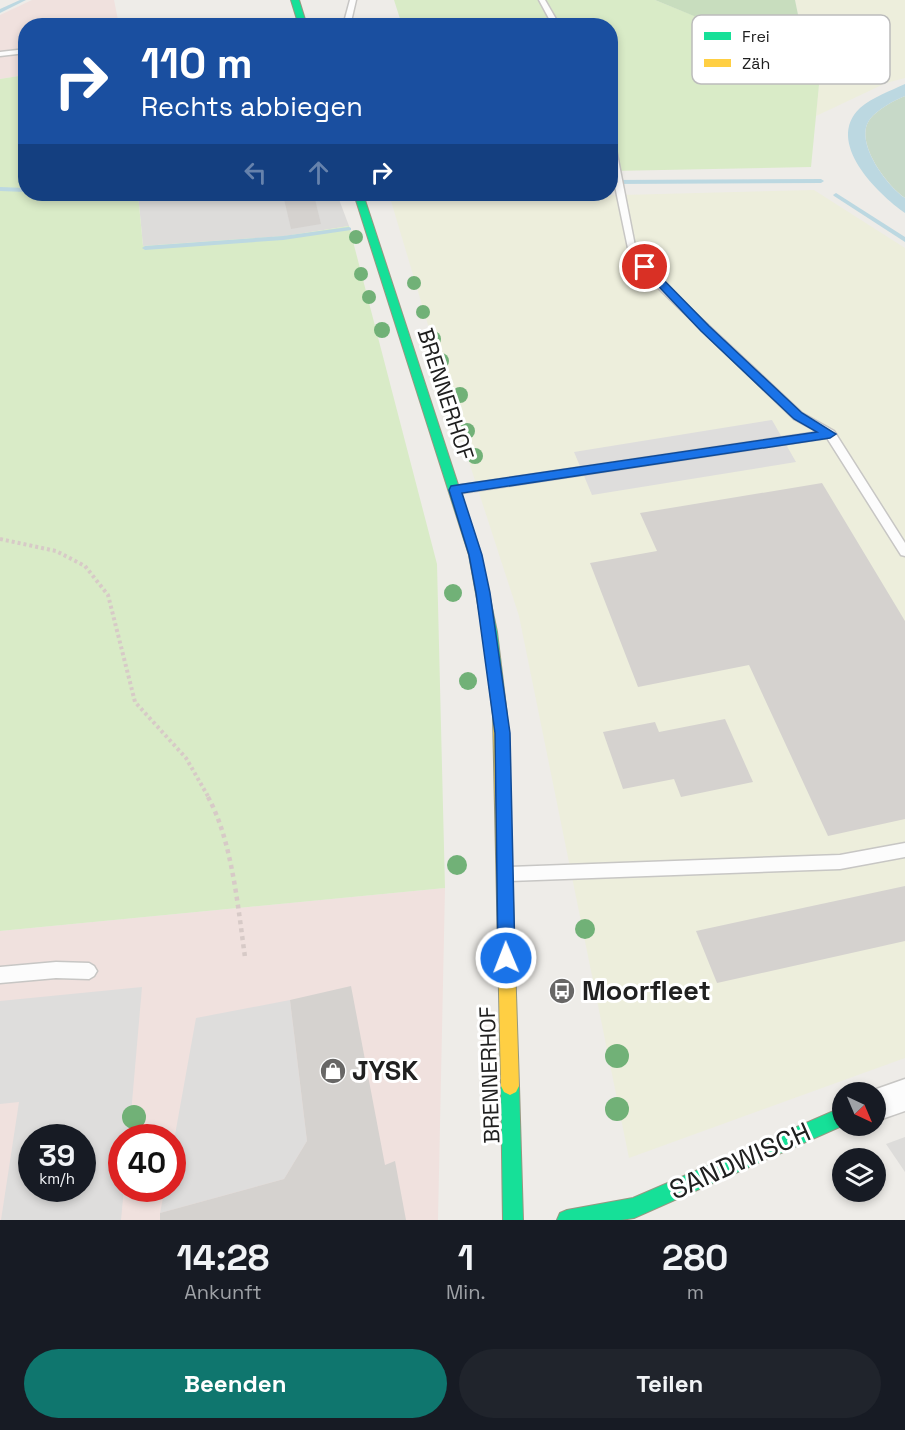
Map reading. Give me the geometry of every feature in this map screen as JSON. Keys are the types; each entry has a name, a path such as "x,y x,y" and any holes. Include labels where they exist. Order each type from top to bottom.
{"street":[{"path":"295,0 301,18"},
{"name":"BRENNERHOF","path":"360,201 475,555 490,632 502,733 513,1220"},
{"path":"886,1102 905,1095"},
{"name":"SANDWISCH","path":"567,1220 634,1208 832,1121"}],"lane":[{"path":"349,18 352,0"},
{"path":"542,0 552,18"},
{"path":"0,54 18,52"},
{"path":"618,180 632,251 658,283 798,416 830,434 905,552"},
{"path":"455,490 830,434"},
{"path":"505,874 840,862 905,850"},
{"path":"0,975 56,970 89,971"}],"path":[{"path":"0,539 56,551 85,566 108,596 135,702 186,758 214,808 233,877 245,957"}],"shaded area":[{"path":"32,0 114,0 118,18 18,18 18,76 0,79 0,15"},
{"path":"139,201 340,201 349,226 285,236 143,246"},
{"path":"772,420 796,462 592,495 574,452"},
{"path":"445,888 438,1220 0,1220 0,931"},
{"path":"142,987 130,1124 108,1124 108,1202 123,1202 121,1220 1,1220 19,1102 0,1104 0,1001"},
{"path":"290,1000 307,1141 284,1179 160,1213 162,1202 186,1202 186,1124 177,1124 196,1018"},
{"path":"905,1137 905,1172 886,1144"}],"green space":[{"path":"394,0 655,0 692,15 692,84 819,84 811,167 618,171 618,18 400,18"},
{"path":"655,0 795,0 798,15 692,15"},
{"path":"795,0 905,0 905,78 890,82 890,15 798,15"},
{"path":"18,76 18,201 139,201 143,246 285,236 349,226 437,564 445,888 0,931 0,79"},
{"path":"819,84 884,84 816,116"},
{"path":"905,96 905,198 890,184 874,162 866,139 866,128 873,115"},
{"path":"814,190 905,248 905,1058 839,1082 832,1082 832,1084 629,1158 519,616 469,462 391,201 618,201 618,195"}],"water":[{"path":"905,84 905,96 886,106 870,119 866,128 866,139 874,162 890,184 905,198 905,213 869,180 851,151 848,136 850,121 860,108 876,97"}],"building":[{"path":"284,201 315,201 321,224 291,229"},
{"path":"822,483 905,621 905,819 828,836 749,665 638,687 590,563 657,551 640,513"},
{"path":"725,719 753,782 681,797 674,779 623,789 603,732 655,722 659,732"},
{"path":"905,886 905,941 717,983 696,931"},
{"name":"JYSK","path":"351,986 385,1165 395,1161 406,1220 160,1220 160,1213 284,1179 307,1141 290,1000"}],"waterway":[{"path":"0,11 24,0"},
{"path":"618,182 821,181"},
{"path":"0,189 18,190"},
{"path":"836,195 905,240"},
{"path":"145,248 283,238 349,229"}],"traffic: fast":[{"path":"295,0 301,18"},
{"path":"360,201 475,555 490,632 500,715"},
{"path":"510,1086 513,1220"},
{"path":"567,1220 634,1208 832,1121"}],"traffic: slow":[{"path":"500,715 510,1086"}],"place":[{"name":"Moorfleet","path":"562,991"},
{"name":"JYSK","path":"333,1071"}],"route":[{"path":"506,958 502,733 483,593 475,555 455,490 830,434 798,416 658,283 645,267"}]}
